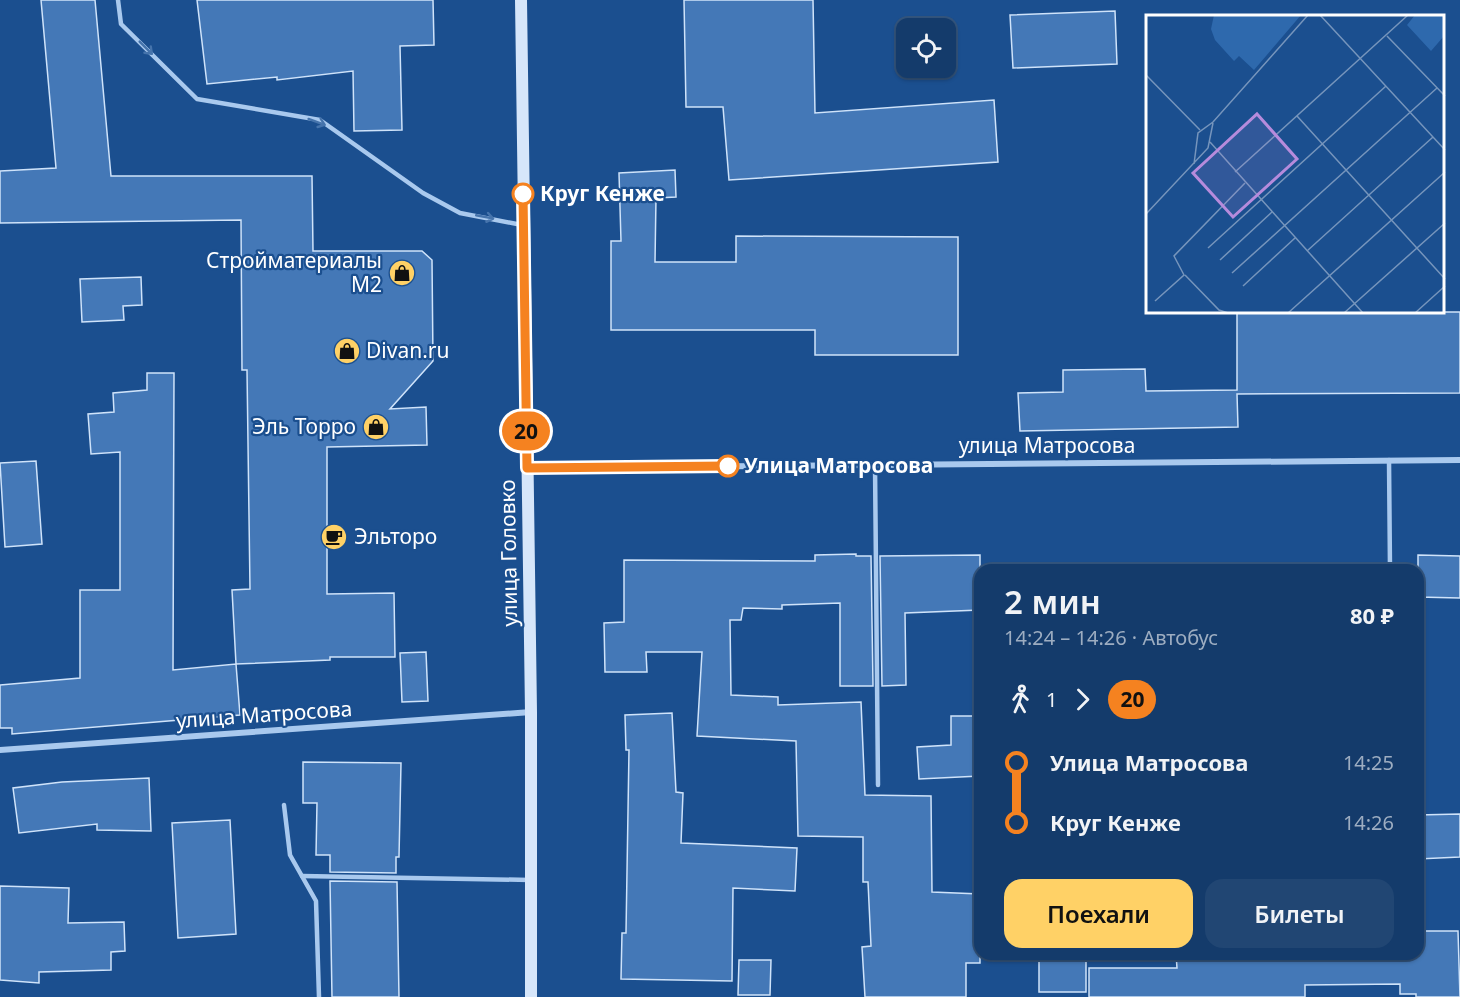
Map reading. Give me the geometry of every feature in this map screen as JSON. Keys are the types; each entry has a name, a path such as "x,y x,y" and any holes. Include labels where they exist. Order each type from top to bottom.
{"street":[{"name":"улица Головко","path":"521,0 531,712 531,997"},
{"name":"улица Матросова","path":"527,468 1460,460"},
{"name":"улица Матросова","path":"0,750 531,712"}],"lane":[{"path":"118,0 122,24 196,99 320,120 423,193 460,213 524,225"},
{"path":"1389,460 1390,564"},
{"path":"875,464 878,785"},
{"path":"284,806 290,855 316,901 319,997"},
{"path":"302,876 531,880"}],"building":[{"path":"41,0 95,0 111,176 312,176 313,251 422,251 432,260 433,361 390,409 426,407 427,445 327,447 327,594 394,593 395,657 330,657 330,660 236,664 232,590 250,589 247,370 242,370 241,220 0,223 0,171 56,168"},
{"path":"197,0 433,0 434,45 400,46 402,130 354,131 353,71 277,80 277,77 207,84"},
{"path":"684,0 813,0 815,113 994,100 998,162 729,180 723,107 686,107"},
{"path":"1115,11 1117,64 1013,68 1010,15"},
{"path":"675,170 676,197 656,198 655,262 736,262 736,236 958,237 958,355 815,355 815,330 611,330 611,241 621,241 619,173"},
{"path":"141,277 142,305 123,306 124,320 82,322 80,279"},
{"path":"1445,312 1460,312 1460,393 1237,394 1238,427 1020,431 1018,393 1063,392 1063,370 1145,369 1146,391 1237,390 1237,314 1445,314"},
{"path":"147,373 174,373 173,670 236,664 240,715 12,734 12,728 0,728 0,685 80,678 80,590 120,590 120,452 91,454 88,414 114,412 113,393 147,390"},
{"path":"36,461 42,544 5,547 0,463"},
{"path":"815,555 871,556 873,686 840,686 840,603 782,605 782,609 743,608 741,620 730,620 731,695 778,697 778,705 861,702 865,795 931,796 932,892 974,894 974,960 980,960 980,963 966,963 966,997 865,997 862,947 871,946 868,882 863,882 863,837 798,836 796,741 697,736 702,652 646,652 647,672 605,672 604,623 624,622 624,560 815,561"},
{"path":"980,555 980,564 974,564 974,610 905,613 906,685 882,686 880,556"},
{"path":"1418,555 1460,556 1460,598 1424,597 1424,564 1418,564"},
{"path":"426,652 428,701 402,702 400,653"},
{"path":"672,713 676,792 683,793 681,843 797,848 795,891 733,888 732,981 621,979 622,933 626,933 629,750 626,750 625,715"},
{"path":"951,716 974,716 974,776 919,779 917,747 951,745"},
{"path":"303,762 401,763 399,857 396,857 396,873 330,872 330,855 316,855 317,803 303,803"},
{"path":"149,778 151,831 97,830 97,824 19,833 13,788 62,782"},
{"path":"1460,814 1460,857 1424,859 1424,815"},
{"path":"230,820 236,934 178,938 172,823"},
{"path":"330,881 397,882 399,997 332,997"},
{"path":"0,886 69,888 68,923 124,922 125,951 111,952 111,970 39,972 39,983 0,980"},
{"path":"1424,931 1458,931 1460,997 1416,997 1416,994 1400,994 1400,984 1305,985 1305,997 1089,997 1089,968 1177,968 1176,960 1424,960"},
{"path":"739,960 771,960 770,995 738,995"},
{"path":"1039,960 1086,960 1086,992 1039,992"}],"bus line":[{"name":"20","path":"523,194 527,468 728,466"}],"place":[{"name":"Круг Кенже","path":"523,194"},
{"name":"Стройматериалы М2","path":"402,273"},
{"name":"Divan.ru","path":"347,351"},
{"name":"Эль Торро","path":"376,427"},
{"name":"Улица Матросова","path":"728,466"},
{"name":"Эльторо","path":"334,537"}]}
